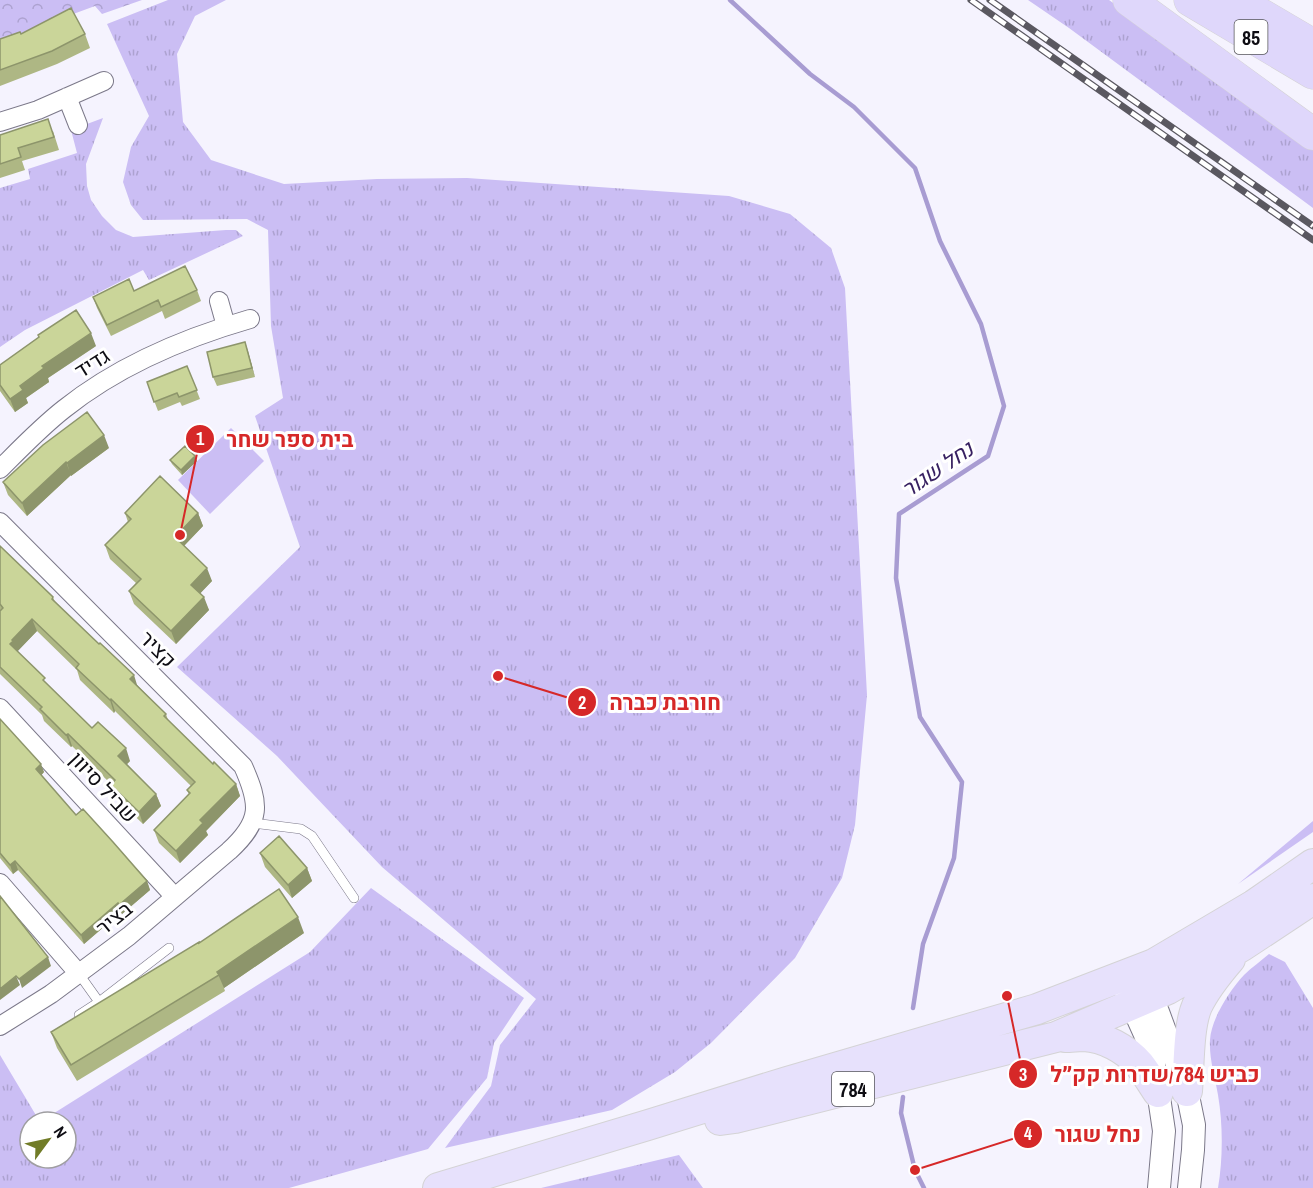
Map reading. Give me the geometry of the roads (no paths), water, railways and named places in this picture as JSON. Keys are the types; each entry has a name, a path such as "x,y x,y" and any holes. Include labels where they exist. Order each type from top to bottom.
{"highway":[{"path":"1129,0 1313,134"},
{"name":"85","path":"1190,0 1313,73"},
{"name":"85","path":"1236,0 1313,45"}],"main road":[{"name":"784","path":"648,1125 735,1119 1056,1037 1135,988 1154,964 1254,905 1313,864"},
{"name":"784","path":"438,1188 1037,1009 1135,988 1168,989 1242,946 1313,899"},
{"path":"1187,1091 1191,1030 1197,1007 1217,974 1242,946"},
{"path":"1056,1037 1095,1037 1118,1047 1137,1063 1158,1092"}],"street":[{"path":"0,122 39,110 104,81"},
{"path":"67,97 78,125"},
{"path":"219,301 226,326"},
{"name":"גדיד","path":"0,469 64,408 99,384 145,357 177,343 250,319"},
{"name":"קציר","path":"0,522 243,766 253,788 255,801 253,823"},
{"name":"שביל סיוון","path":"0,708 175,897"},
{"path":"175,897 243,839 253,823"},
{"path":"0,883 79,974"},
{"name":"בציר","path":"0,1026 79,974 175,897"},
{"path":"1135,988 1158,1012 1187,1091 1194,1125 1189,1188"},
{"path":"1135,988 1152,1050 1164,1131 1159,1188"}],"lane":[{"path":"253,823 301,829 312,836 354,898"},
{"path":"79,1015 169,948"},
{"path":"79,974 99,1002"}],"waterway":[{"name":"נחל שגור","path":"730,0 810,74 854,107 915,168 940,241 981,324 1004,406 988,456 899,514 896,578 920,717 962,782 954,858 923,944 913,1008"},
{"name":"נחל שגור","path":"903,1097 901,1113 915,1170 924,1188"}],"railway":[{"path":"971,0 1313,240"},
{"path":"990,0 1313,226"}],"place":[{"name":"בית ספר שחר","path":"180,535"},
{"name":"חורבת כברה","path":"498,676"},
{"name":"כביש 784/שדרות קק״ל","path":"1007,996"},
{"name":"נחל שגור","path":"915,1170"}]}
